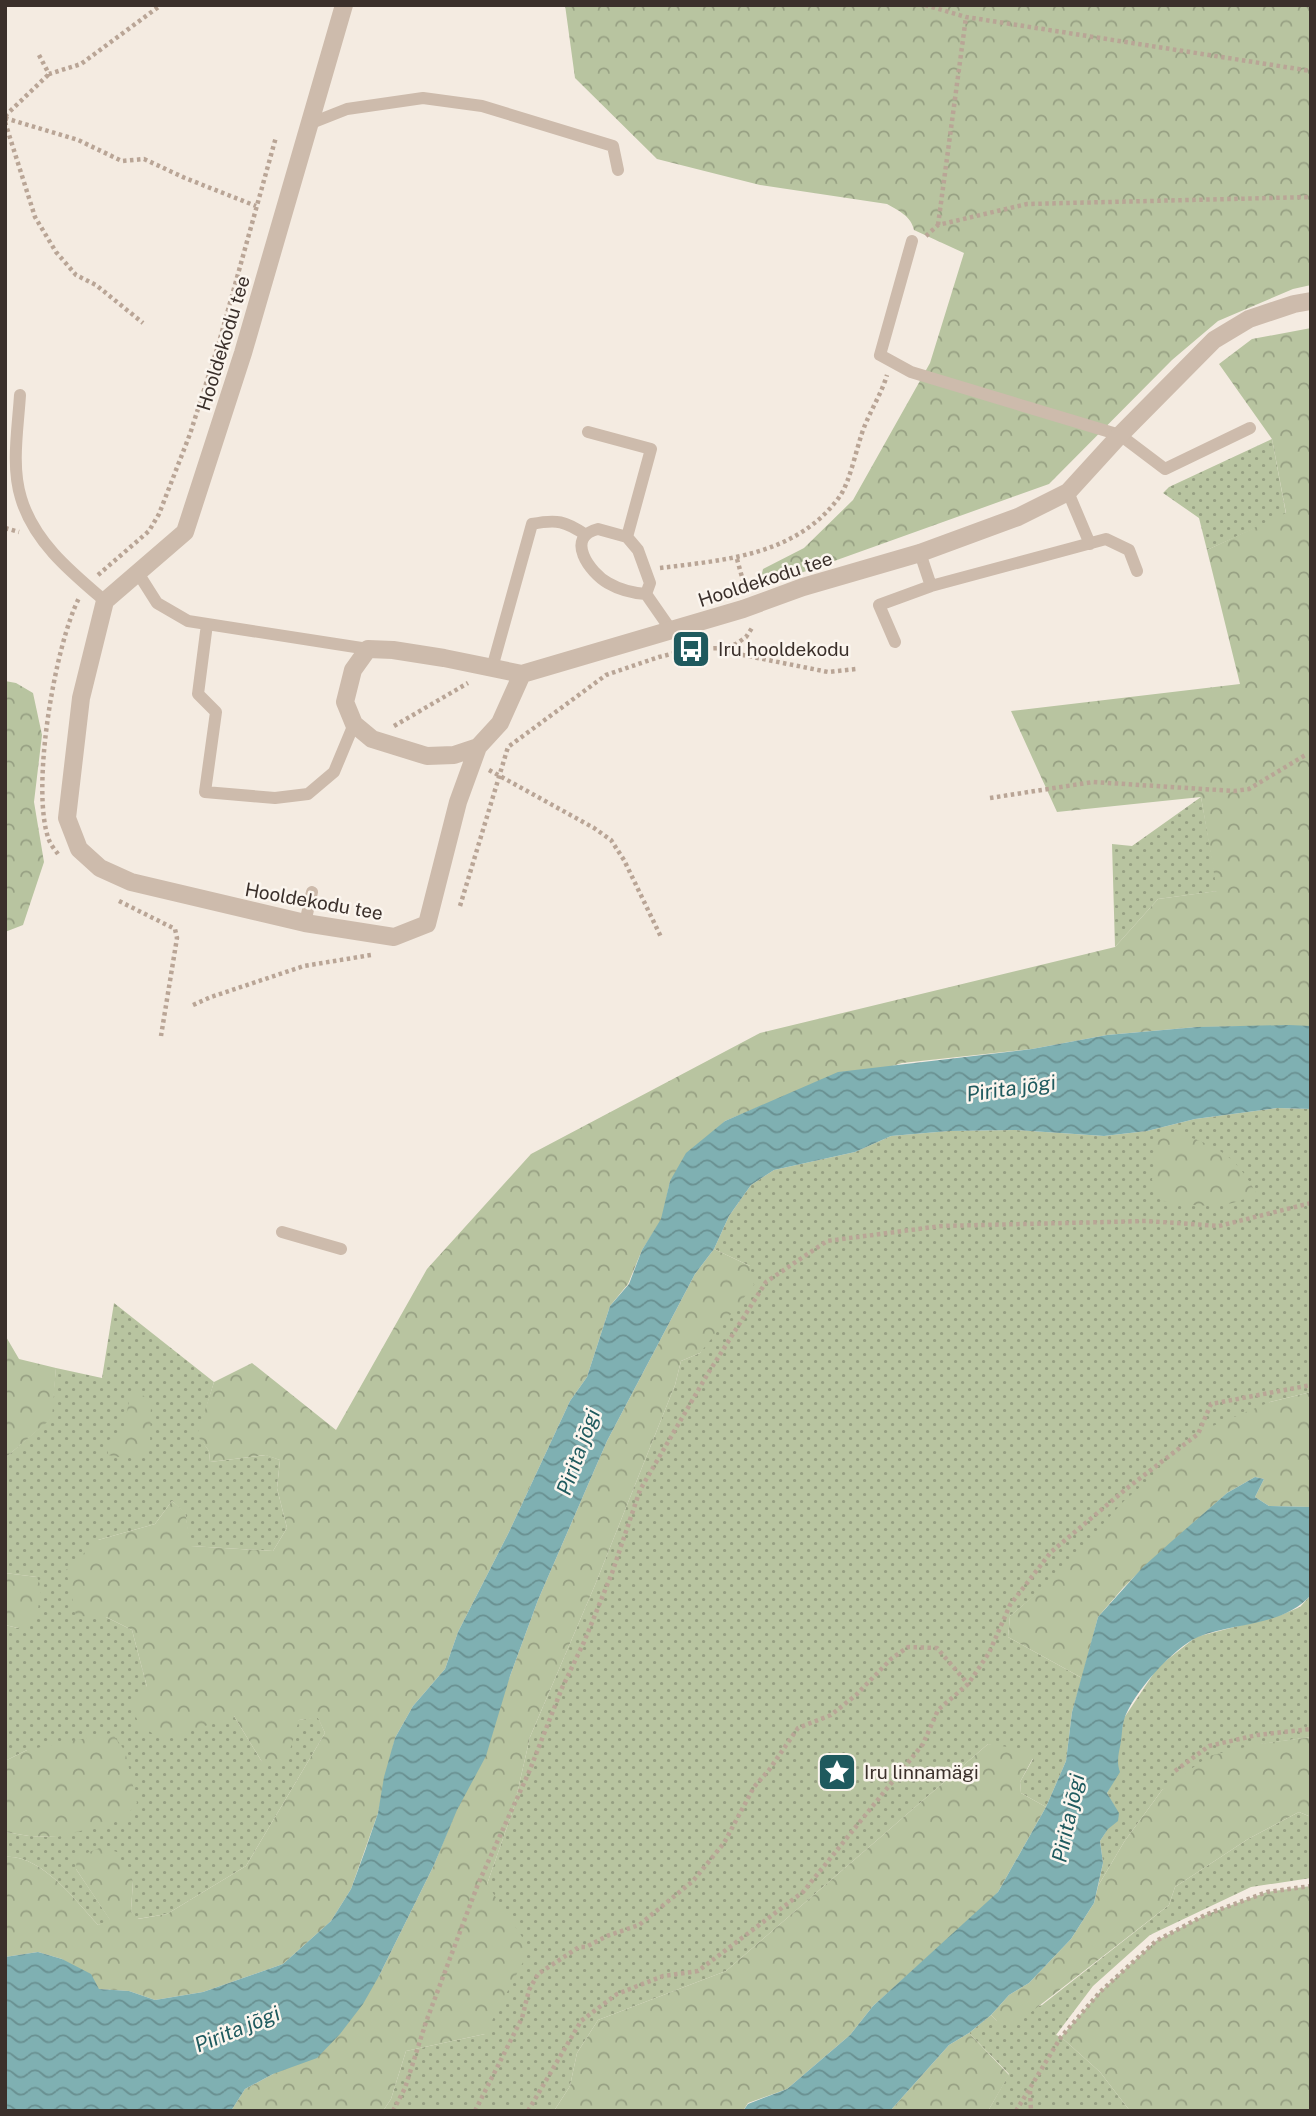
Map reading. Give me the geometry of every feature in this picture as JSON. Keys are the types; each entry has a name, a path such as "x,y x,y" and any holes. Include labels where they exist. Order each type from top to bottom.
{"street":[{"name":"Hooldekodu tee","path":"344,5 243,354 185,532 105,601 80,698 67,818 79,849 100,868 131,882 305,923 394,937 426,924 458,802 478,747 500,723 522,674 920,553 1018,517 1068,492 1214,340 1249,319 1311,301"},
{"path":"478,747 454,755 427,756 372,739 355,724 345,702 353,670 368,649 406,652 522,674"}],"lane":[{"path":"309,124 347,108 423,98 482,106 613,146 618,170"},
{"path":"919,239 880,355 891,362 911,372 1120,435 1165,470 1250,428"},
{"path":"20,396 16,461 21,498 40,538 65,567 105,601"},
{"path":"588,432 651,449 627,537"},
{"path":"1068,492 1090,544"},
{"path":"492,668 532,524 553,520 571,524 586,535"},
{"path":"598,529 627,537 638,550 647,570 650,583 646,594 629,593 607,583 590,568 582,553 586,535 598,529"},
{"path":"895,642 879,605 931,586 1106,539 1129,550 1137,571"},
{"path":"920,553 931,586"},
{"path":"138,573 157,603 188,621 368,649"},
{"path":"646,594 671,630"},
{"path":"207,624 198,694 216,712 205,792 275,798 308,794 334,772 355,724"},
{"path":"305,923 312,892"},
{"path":"282,1232 341,1248"}],"path":[{"path":"5,119 49,74 81,64 161,5"},
{"path":"925,5 966,17 1311,71"},
{"path":"938,225 966,17"},
{"path":"38,55 49,74"},
{"path":"5,119 78,140 122,161 144,159 256,206"},
{"path":"5,119 35,218 56,252 76,275 96,285 143,323"},
{"path":"919,239 938,225 1027,204 1311,197"},
{"path":"647,570 737,559 784,544 821,517 841,494 864,426 886,380 891,362"},
{"path":"460,906 509,747 606,675 691,649 722,648 736,644 746,637 752,627 750,606 737,559"},
{"path":"722,648 733,653 828,673 856,669"},
{"path":"372,739 492,668"},
{"path":"478,747 489,771 611,840 624,860 661,937"},
{"path":"990,798 1093,782 1249,789 1307,754"},
{"path":"193,1005 304,966 382,954"},
{"path":"393,2111 405,2088 426,2022 478,1884 589,1630 612,1573 640,1490 707,1375 766,1282 827,1241 941,1226 1147,1221 1219,1226 1311,1203"},
{"path":"528,2111 581,2021 617,1994 663,1976 698,1971 803,1892 923,1744 938,1710 968,1684 989,1653 1010,1605 1051,1552 1126,1489 1198,1434 1211,1404 1311,1385"},
{"path":"475,2111 522,2018 529,1990 538,1974 579,1947 586,1947 607,1936 639,1925 693,1881 724,1843 754,1787 798,1728 831,1714 856,1695 891,1659 908,1647 937,1648 968,1684"},
{"path":"1175,1771 1209,1746 1257,1735 1311,1729"},
{"path":"1016,2111 1061,2037 1100,1992 1156,1941 1205,1914 1267,1892 1311,1886"},
{"path":"1030,2089 1031,2111"}],"green space":[{"path":"565,5 1311,5 1311,285 1293,289 1218,321 1172,360 1049,484 770,584 761,578 763,569 804,548 853,500 930,363 964,253 914,230 907,217 887,204 760,185 657,159 575,78"},
{"path":"1311,328 1311,1026 1197,1027 1107,1035 1032,1049 902,1063 756,1108 725,1121 670,1181 662,1219 642,1250 628,1284 610,1306 587,1377 570,1401 509,1532 458,1632 445,1669 413,1706 395,1738 378,1813 351,1889 331,1921 283,1964 203,1992 155,2000 129,1991 99,1989 62,1959 38,1952 5,1957 5,1857 32,1863 44,1871 68,1892 98,1925 110,1920 76,1869 77,1857 102,1847 117,1852 133,1881 131,1911 138,1919 167,1914 246,1866 325,1733 318,1718 299,1720 286,1763 262,1762 234,1716 164,1740 140,1726 131,1706 147,1687 132,1630 106,1617 76,1616 66,1570 98,1540 155,1524 172,1501 185,1512 191,1546 273,1551 287,1528 277,1488 280,1460 265,1455 210,1462 209,1451 197,1435 214,1382 252,1363 336,1430 427,1269 531,1154 760,1033 1115,947 1158,899 1217,891 1201,797 1057,812 1011,711 1240,684 1207,550 1286,513 1272,439 1219,364 1252,339"},
{"path":"1272,439 1286,514 1207,550 1199,518 1163,493 1169,487"},
{"path":"5,681 16,683 33,693 42,735 34,802 44,862 23,925 5,932"},
{"path":"1201,797 1218,891 1158,899 1115,947 1112,844 1132,846"},
{"path":"1277,1108 1311,1109 1311,1392 1270,1402 1010,1616 1008,1637 1082,1678 1072,1712 1066,1761 1046,1807 1021,1793 1020,1782 1033,1759 988,1744 726,1971 598,2020 577,2053 570,2086 554,2111 383,2111 391,2099 406,2051 485,2034 487,1884 514,1807 530,1737 595,1585 675,1385 681,1361 700,1353 750,1266 714,1249 729,1216 751,1185 774,1170 855,1152 891,1136 949,1131 1015,1130 1104,1136 1147,1131 1195,1119"},
{"path":"1175,1133 1223,1153 1241,1169 1256,1193 1223,1205 1163,1201 1152,1180 1158,1137"},
{"path":"714,1249 750,1266 754,1285 700,1353 681,1361 675,1385 595,1585 530,1737 514,1807 487,1884 530,1949 485,2034 406,2051 391,2099 383,2111 231,2111 245,2089 273,2074 379,1976 434,1865 538,1600 607,1441 695,1274"},
{"path":"114,1303 214,1382 198,1435 209,1451 210,1462 266,1455 280,1460 277,1488 287,1528 273,1551 190,1546 185,1513 172,1501 155,1524 98,1540 106,1617 132,1630 147,1687 234,1716 262,1762 299,1720 318,1717 325,1733 246,1866 167,1914 137,1919 131,1911 133,1881 76,1869 111,1921 98,1925 57,1881 44,1871 32,1863 5,1857 5,1832 57,1837 27,1750 5,1761 5,1625 18,1628 37,1577 5,1573 5,1458 51,1418 56,1368 102,1378"},
{"path":"5,1335 19,1359 56,1368 52,1418 5,1458"},
{"path":"1311,1392 1311,1507 1269,1506 1255,1497 1264,1479 1255,1477 1227,1493 1144,1567 1098,1617 1082,1678 1008,1637 1010,1616 1051,1581 1124,1501 1208,1428 1270,1402"},
{"path":"141,1394 151,1401 150,1449 130,1457 108,1455 107,1441 123,1432 130,1396"},
{"path":"5,1573 37,1577 41,1587 37,1617 18,1628 5,1625"},
{"path":"1311,1595 1311,1737 1261,1744 1162,1790 1124,1842 1098,1886 1103,1863 1100,1841 1118,1813 1107,1793 1112,1783 1124,1718 1158,1667 1196,1637 1281,1615 1300,1607"},
{"path":"112,1733 125,1751 137,1803 123,1820 57,1837 5,1832 5,1761 27,1750"},
{"path":"1311,1737 1311,1817 1299,1812 1248,1839 1175,1887 1169,1905 1013,2026 997,2021 991,2015 1009,1995 1029,1983 1071,1939 1094,1903 1098,1886 1124,1842 1162,1790 1209,1756 1258,1744"},
{"path":"988,1744 1027,1750 1033,1758 1020,1782 1021,1793 1046,1807 998,1892 873,2006 850,2035 787,2089 748,2103 743,2111 554,2111 570,2086 577,2053 598,2020 726,1971"},
{"path":"1299,1812 1311,1817 1311,1878 1251,1887 1150,1935 1093,1986 1056,2035 1100,2072 1130,2111 988,2111 1009,2074 969,2033 991,2015 997,2021 1042,2005 1169,1905 1175,1887 1248,1839"},
{"path":"1311,1886 1311,2111 1130,2111 1100,2072 1061,2037 1100,1992 1156,1941 1205,1915 1267,1892"},
{"path":"969,2033 1009,2075 988,2111 890,2111 949,2045"}],"water":[{"name":"Pirita jõgi","path":"1311,1026 1311,1109 1277,1108 1195,1119 1147,1131 1104,1136 1015,1130 949,1131 891,1136 855,1152 774,1170 751,1185 729,1216 714,1249 695,1274 607,1441 538,1600 510,1676 486,1756 457,1810 434,1865 379,1976 363,2004 340,2034 317,2058 273,2074 245,2089 231,2111 5,2111 5,1957 38,1952 62,1959 91,1974 99,1989 129,1991 155,2000 203,1992 283,1964 331,1921 351,1889 365,1851 378,1813 384,1777 395,1738 413,1706 445,1669 458,1632 509,1532 570,1401 587,1377 610,1306 629,1284 642,1250 661,1219 670,1181 686,1153 725,1121 838,1072 1032,1049 1107,1035 1197,1027"},
{"name":"Pirita jõgi","path":"1255,1477 1264,1479 1255,1497 1269,1506 1311,1507 1311,1595 1286,1613 1212,1632 1188,1642 1144,1685 1123,1723 1118,1757 1120,1772 1107,1793 1119,1813 1118,1821 1100,1841 1103,1863 1094,1903 1071,1939 1029,1983 1009,1995 991,2015 969,2033 949,2045 890,2111 743,2111 748,2104 787,2089 850,2035 873,2006 998,1892 1046,1807 1066,1761 1072,1712 1098,1617 1143,1567 1172,1541 1227,1493"}],"place":[{"name":"Iru hooldekodu","path":"691,649"},
{"name":"Iru linnamägi","path":"837,1772"}]}
